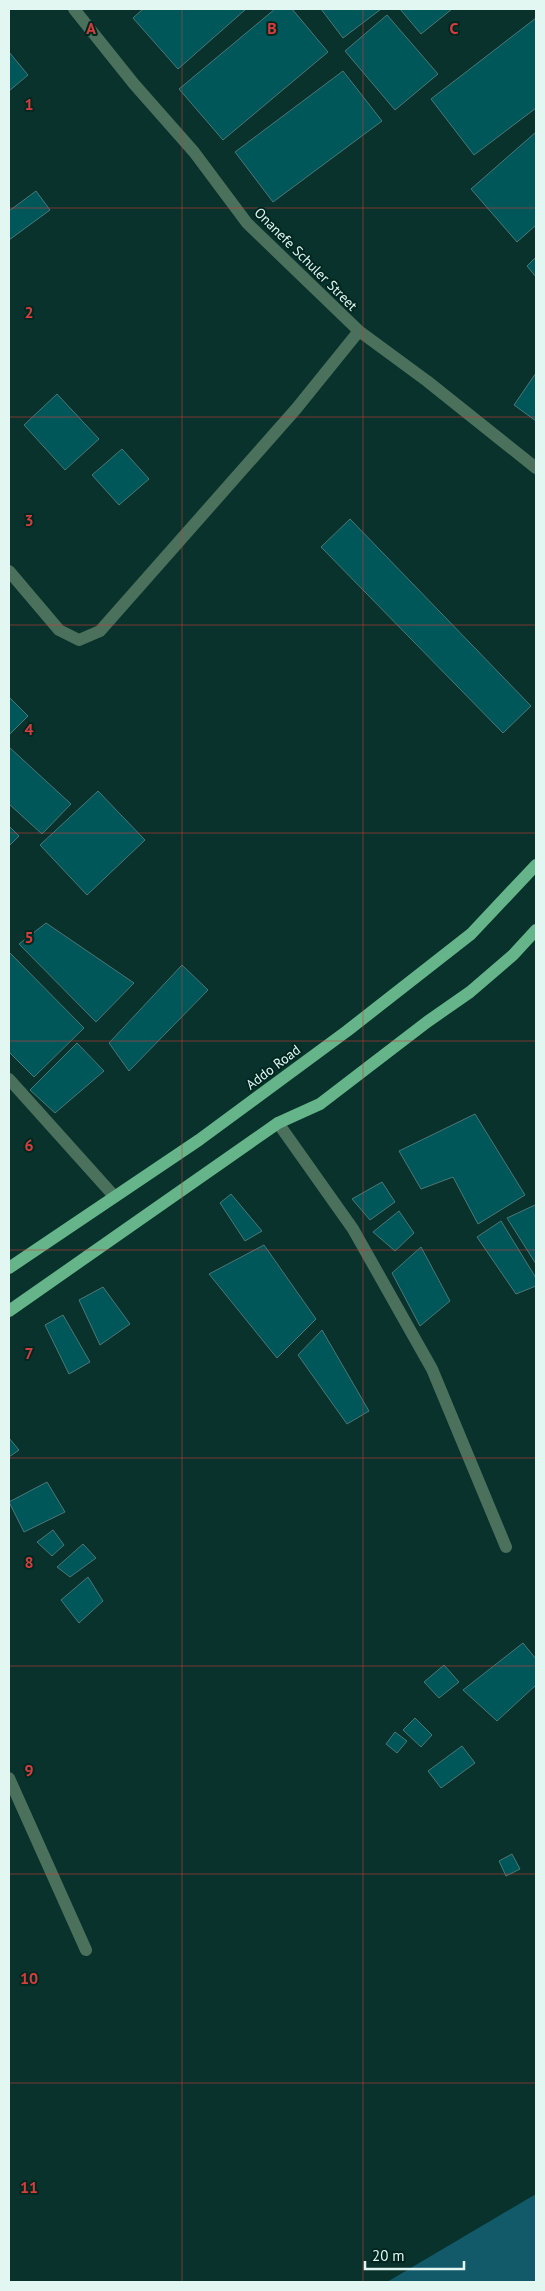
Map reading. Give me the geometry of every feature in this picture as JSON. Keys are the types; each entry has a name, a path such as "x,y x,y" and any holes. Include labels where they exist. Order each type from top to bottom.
{"main road":[{"name":"Addo Road","path":"9,1268 199,1140 406,986 471,934 536,865"},
{"path":"9,1311 278,1123 320,1104 427,1022 470,992 513,955 536,930"}],"street":[{"name":"Onanefe Schuler Street","path":"74,9 134,84 194,152 247,224 359,331 427,381 536,468"},
{"path":"9,571 58,630 79,640 100,631 296,409 359,331"},
{"path":"9,1079 114,1196"},
{"path":"278,1123 352,1229 432,1369 506,1548"},
{"path":"9,1778 86,1950"}],"water":[{"path":"536,2194 536,2282 387,2282"}],"building":[{"path":"143,9 246,9 178,69 133,18"},
{"path":"275,9 292,9 328,52 223,140 179,89"},
{"path":"321,9 381,9 343,38"},
{"path":"400,9 452,9 421,34"},
{"path":"387,15 438,74 395,110 345,51"},
{"path":"536,18 536,108 474,155 431,99"},
{"path":"9,52 28,75 9,91"},
{"path":"343,71 382,121 273,202 235,152"},
{"path":"536,132 536,225 517,242 471,189"},
{"path":"36,191 50,210 9,240 9,211"},
{"path":"536,257 536,277 527,266"},
{"path":"536,373 536,421 514,405"},
{"path":"57,394 99,439 65,470 24,425"},
{"path":"122,449 149,479 119,505 92,475"},
{"path":"350,519 531,706 503,733 321,547"},
{"path":"9,697 28,716 9,735"},
{"path":"9,747 71,804 42,834 9,804"},
{"path":"98,791 145,840 87,895 40,845"},
{"path":"9,826 19,836 9,846"},
{"path":"46,923 134,983 96,1022 19,944"},
{"path":"9,952 84,1028 34,1077 9,1052"},
{"path":"182,965 208,990 129,1071 109,1043"},
{"path":"77,1043 104,1071 55,1113 30,1090"},
{"path":"475,1114 525,1195 478,1224 453,1177 421,1189 399,1151"},
{"path":"382,1182 395,1202 370,1220 352,1199"},
{"path":"231,1194 262,1231 245,1241 220,1203"},
{"path":"535,1205 536,1207 536,1264 507,1218"},
{"path":"399,1211 414,1233 395,1251 373,1232"},
{"path":"501,1221 536,1278 536,1286 516,1294 477,1237"},
{"path":"264,1245 316,1319 277,1358 209,1274"},
{"path":"421,1247 450,1301 420,1326 392,1273"},
{"path":"103,1287 130,1324 100,1345 79,1300"},
{"path":"63,1315 90,1362 69,1374 45,1325"},
{"path":"322,1330 369,1411 347,1424 298,1355"},
{"path":"9,1438 19,1450 9,1457"},
{"path":"47,1482 65,1512 24,1532 9,1502"},
{"path":"53,1530 64,1545 52,1556 37,1542"},
{"path":"83,1544 96,1558 70,1577 57,1567"},
{"path":"88,1577 103,1601 79,1623 61,1600"},
{"path":"523,1643 536,1659 536,1685 497,1721 463,1690"},
{"path":"444,1665 459,1682 439,1698 424,1682"},
{"path":"415,1718 432,1735 421,1747 403,1730"},
{"path":"395,1732 407,1741 397,1753 386,1744"},
{"path":"462,1746 475,1763 441,1788 428,1771"},
{"path":"512,1854 520,1869 506,1876 499,1861"}]}
